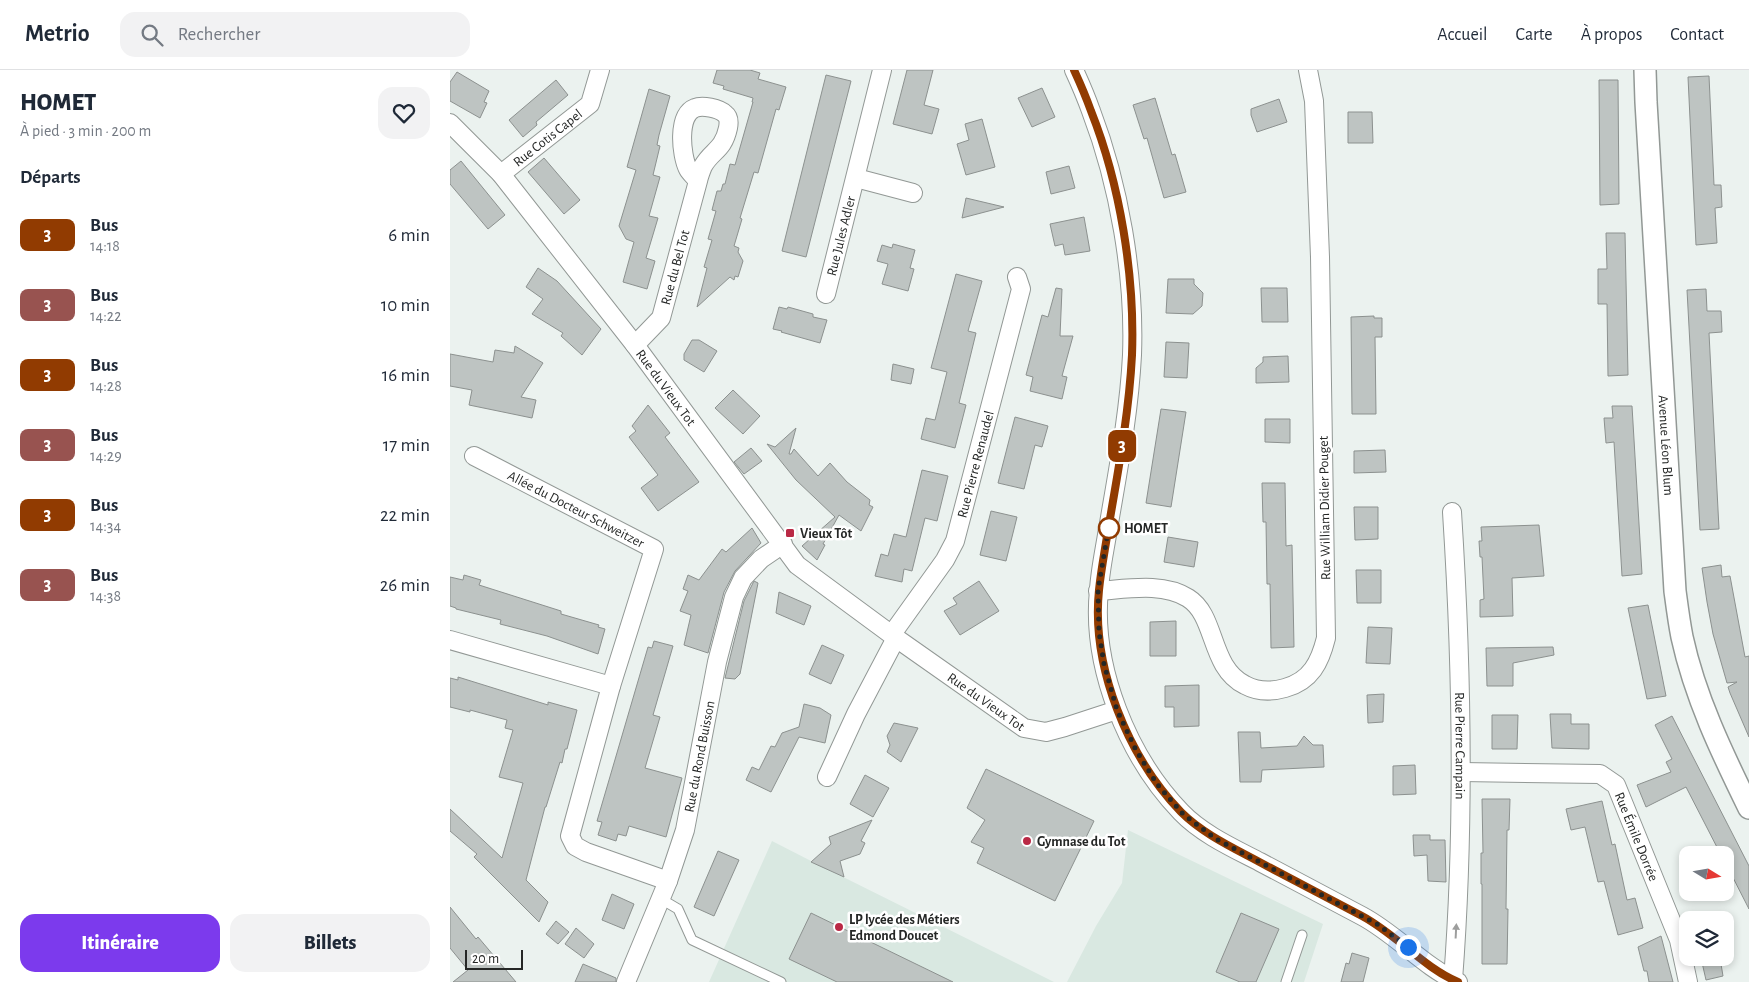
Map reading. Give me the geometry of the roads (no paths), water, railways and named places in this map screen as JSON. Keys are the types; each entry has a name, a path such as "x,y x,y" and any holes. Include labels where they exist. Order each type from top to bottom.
{"street":[{"name":"Rue Cotis Capel","path":"500,174 590,104 600,70"},
{"name":"Rue Jules Adler","path":"826,294 882,70"},
{"path":"1074,70 1092,111 1116,195 1124,235 1131,309 1132,354 1127,413 1098,590 1099,632 1104,664 1117,710 1136,750 1157,784 1183,814 1216,839 1377,924 1455,981"},
{"name":"Rue William Didier Pouget","path":"1098,590 1167,589 1191,599 1202,614 1225,669 1232,677 1253,689 1276,691 1302,681 1321,656 1326,638 1320,257 1314,101 1308,70"},
{"name":"Avenue Léon Blum","path":"1646,70 1647,122 1675,591 1682,636 1700,697 1724,757 1749,808"},
{"name":"Rue du Vieux Tot","path":"450,123 500,174 635,345 797,564 894,636 1024,728 1046,732 1117,710"},
{"name":"Rue Jules Adler","path":"856,178 913,193"},
{"name":"Rue du Bel Tot","path":"635,345 661,318 698,181"},
{"name":"Rue Pierre Renaudel","path":"894,636 955,542 1021,289 1017,277"},
{"name":"Allée du Docteur Schweitzer","path":"474,456 654,549 611,686"},
{"name":"Rue Pierre Campain","path":"1452,512 1457,600 1460,772 1455,981"},
{"name":"Rue du Rond Buisson","path":"626,982 668,881 687,823 717,662 734,597 743,578 783,544"},
{"path":"827,777 894,636"},
{"path":"450,640 611,686 570,836 575,846 586,852 668,881"},
{"name":"Rue Émile Dorrée","path":"1460,772 1600,774 1616,786 1679,940 1688,982"}],"lane":[{"path":"661,898 678,909 692,940 781,982"},
{"path":"1286,982 1302,935"}],"place":[{"name":"HOMET","path":"1109,528"},
{"name":"Vieux Tôt","path":"790,533"},
{"name":"Gymnase du Tot","path":"1027,841"},
{"name":"LP lycée des Métiers Edmond Doucet","path":"839,927"}]}
